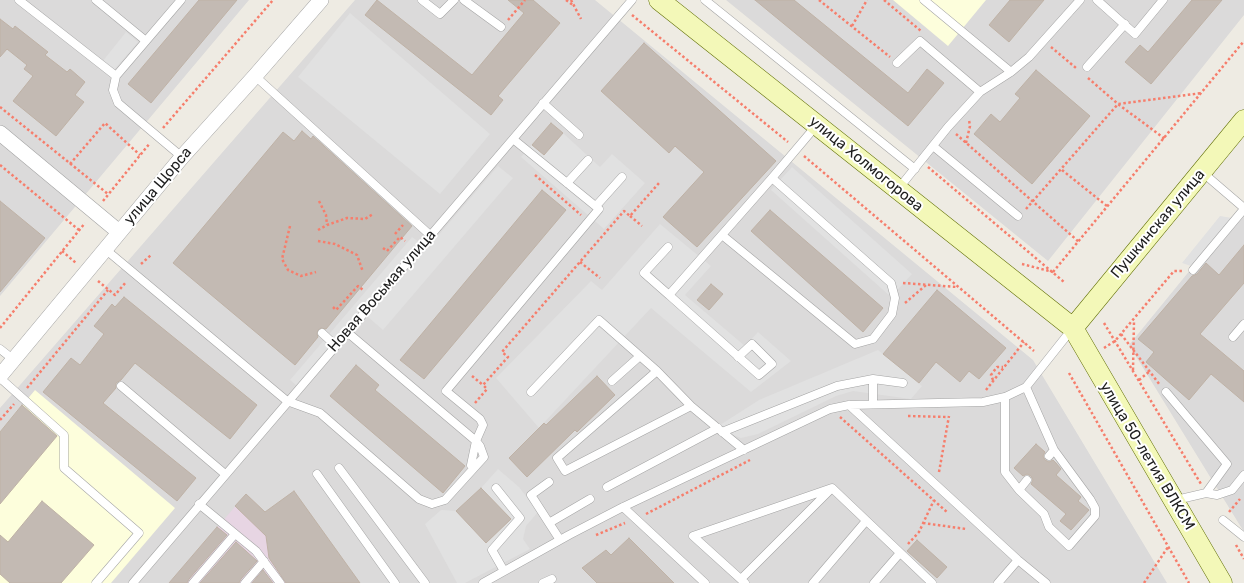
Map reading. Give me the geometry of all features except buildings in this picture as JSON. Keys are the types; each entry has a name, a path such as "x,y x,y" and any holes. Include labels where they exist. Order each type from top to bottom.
{"main road":[{"name":"улица Холмогорова","path":"660,0 1072,328"},
{"name":"Пушкинская улица","path":"1072,328 1244,120"},
{"name":"улица 50-летия ВЛКСМ","path":"1072,328 1222,583"}],"street":[{"name":"улица Щорса","path":"0,377 182,157 321,0"},
{"path":"0,133 119,232"}],"lane":[{"path":"19,0 116,76"},
{"path":"96,0 146,41"},
{"path":"181,0 116,76 113,90 118,103 182,157"},
{"path":"422,0 440,14 454,0"},
{"path":"464,0 501,28"},
{"name":"Новая Восьмая улица","path":"133,583 632,0"},
{"path":"705,0 915,169"},
{"path":"898,190 980,92 1011,72 1029,57 1080,0"},
{"path":"1097,0 1135,34 1163,0"},
{"path":"928,1 1011,72"},
{"path":"1085,70 1125,24"},
{"path":"897,63 920,41 980,92"},
{"path":"255,76 430,235"},
{"path":"543,103 579,135"},
{"path":"669,295 817,125"},
{"path":"471,465 476,441 483,426 480,419 446,391 599,209 513,139"},
{"path":"933,146 1018,216"},
{"path":"567,183 588,160"},
{"path":"1193,270 1244,209 1202,172"},
{"path":"596,206 622,177"},
{"path":"722,235 855,344 873,338 892,314 895,298 891,283 772,178"},
{"path":"668,247 644,273 738,357"},
{"path":"105,249 287,401 316,410 419,499 432,504 446,500 484,457 476,441 347,332"},
{"path":"531,392 598,320 657,371 691,406 744,450"},
{"path":"1233,337 1244,324"},
{"path":"482,583 623,507 830,409 849,405 983,402 1006,397 1026,388 1072,328"},
{"path":"322,333 335,345"},
{"path":"0,349 14,360"},
{"path":"612,381 640,356"},
{"path":"657,371 557,458 565,471 691,406"},
{"path":"0,377 64,435 64,468 140,533 96,583"},
{"path":"872,404 873,379"},
{"path":"607,487 720,430 837,386 873,379 903,383"},
{"path":"121,386 225,474"},
{"path":"1006,397 1005,472 1019,490 1044,514 1049,528 1068,546 1095,516 1095,508 1090,499 1052,453 1026,388"},
{"path":"1166,392 1227,464 1206,494"},
{"path":"849,405 1018,560 1046,583"},
{"path":"339,468 426,583"},
{"path":"317,474 396,583"},
{"path":"1174,500 1206,494 1217,495 1232,490 1244,475"},
{"path":"1019,490 1027,480"},
{"path":"548,482 531,495 560,540"},
{"path":"496,488 520,518 492,550 504,571"},
{"path":"832,488 932,583"},
{"path":"832,488 743,581 693,536 832,488"},
{"path":"549,523 590,499"},
{"path":"199,504 256,551 280,583"},
{"path":"623,507 705,583"},
{"path":"1223,520 1244,537"},
{"path":"813,583 866,521"},
{"path":"193,583 235,534"},
{"path":"874,583 900,553"},
{"path":"998,583 1018,560"},
{"path":"245,583 264,561"},
{"path":"543,583 552,578"}],"path":[{"path":"0,328 156,135 273,0"},
{"path":"501,28 525,0"},
{"path":"566,0 574,6"},
{"path":"571,0 581,19"},
{"path":"820,0 897,63"},
{"path":"852,26 867,0"},
{"path":"884,0 920,30 920,41"},
{"path":"624,9 797,150 1034,351"},
{"path":"1064,282 1053,272 1244,41"},
{"path":"1044,42 1077,68"},
{"path":"1085,70 1118,104 1164,139"},
{"path":"1018,216 1062,170 1118,104 1202,93"},
{"path":"966,143 970,126 967,106"},
{"path":"0,108 108,194"},
{"path":"70,164 105,123 140,155"},
{"path":"948,128 1079,242"},
{"path":"0,165 79,230"},
{"path":"1062,170 1107,206"},
{"path":"535,175 583,217"},
{"path":"630,216 659,183"},
{"path":"319,201 326,215 327,224"},
{"path":"469,409 487,390 483,385 508,357 502,352 624,211 642,226"},
{"path":"318,230 327,224 346,218 365,219 373,214"},
{"path":"290,226 282,259 288,270 301,276 316,272"},
{"path":"383,248 387,251 400,237 405,241"},
{"path":"318,241 335,244 357,254 363,272"},
{"path":"62,251 115,295 151,254"},
{"path":"580,262 600,278"},
{"path":"1102,350 1115,341 1174,271 1193,270"},
{"path":"891,283 957,287"},
{"path":"892,314 927,284"},
{"path":"333,307 336,310 358,286 363,290"},
{"path":"0,420 108,290"},
{"path":"1133,371 1134,319"},
{"path":"1104,323 1206,494"},
{"path":"1121,334 1166,392"},
{"path":"995,379 1024,342"},
{"path":"1139,380 1150,371"},
{"path":"1069,373 1189,583"},
{"path":"860,415 838,416 953,517"},
{"path":"905,416 948,417"},
{"path":"594,536 636,519 750,461"},
{"path":"1223,520 1244,494"},
{"path":"923,523 966,529 960,523"},
{"path":"1236,543 1244,559"},
{"path":"1144,583 1168,547"}],"shaded area":[{"path":"0,0 249,0 0,296"},
{"path":"355,0 595,0 1033,360 1167,583 0,583 0,408"},
{"path":"726,0 1244,0 1244,15 1048,261"},
{"path":"893,0 986,0 948,46"},
{"path":"350,13 490,134 440,194 298,77"},
{"path":"126,32 138,42 113,71 102,62"},
{"path":"563,133 600,167 612,154 645,183 604,229 521,157 532,145 544,155"},
{"path":"498,166 513,178 383,330 368,317"},
{"path":"792,167 912,274 891,297 771,190"},
{"path":"1244,204 1244,532 1129,345"},
{"path":"1220,216 1232,218 1191,266 1182,263"},
{"path":"660,224 711,266 685,295 745,346 758,332 791,361 751,392 651,308 539,428 496,378 591,281 602,290"},
{"path":"412,237 419,242 297,386 290,380"},
{"path":"878,350 922,386 911,399 853,391 836,396 758,434 741,438 731,434 720,425 759,400"},
{"path":"35,390 175,508 111,583 0,583 0,432"},
{"path":"498,469 519,487 538,512 526,526 523,539 530,549 465,583 457,583 425,524 441,510 456,511 486,543 511,519 481,488"},
{"path":"246,494 263,510 312,583 169,583"}]}
